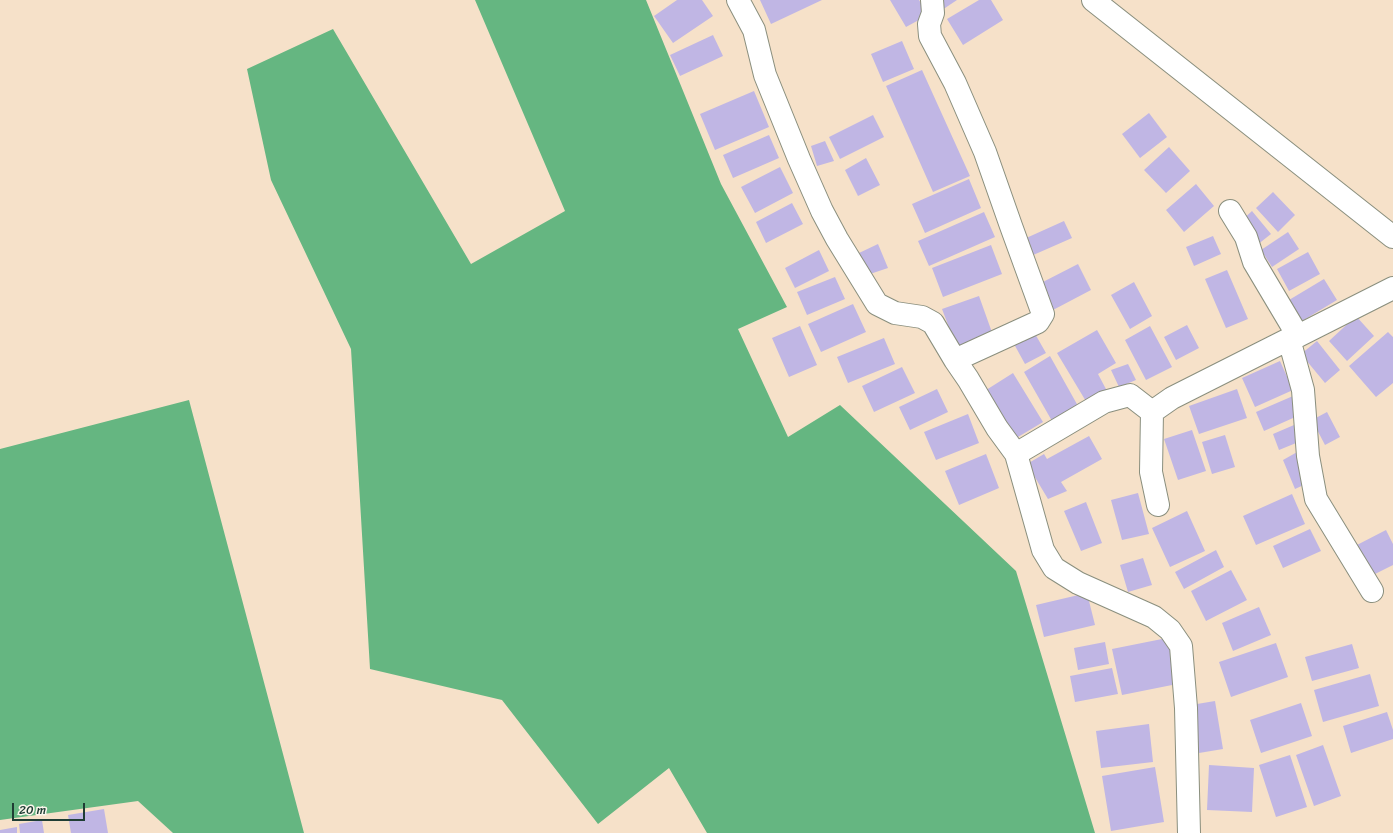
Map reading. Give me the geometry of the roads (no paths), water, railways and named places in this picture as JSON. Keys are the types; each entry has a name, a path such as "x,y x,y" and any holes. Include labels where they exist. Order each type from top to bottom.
{"street":[{"path":"738,0 754,30 765,75 822,211 857,273 877,304 895,313 922,317 933,323 997,428 1016,454 1043,550 1054,568 1078,583 1154,617 1170,630 1181,646 1186,708 1189,833"},
{"path":"932,0 933,13 929,24 930,36 955,83 986,152 1043,314 1038,322 955,360"},
{"path":"1093,0 1393,237"},
{"path":"1230,211 1246,237 1254,262 1294,338 1303,390 1308,456 1316,499 1372,592"},
{"path":"1152,412 1172,398 1393,288"},
{"path":"1016,454 1104,402 1130,395 1152,412"},
{"path":"1152,412 1151,472 1158,505"}]}
